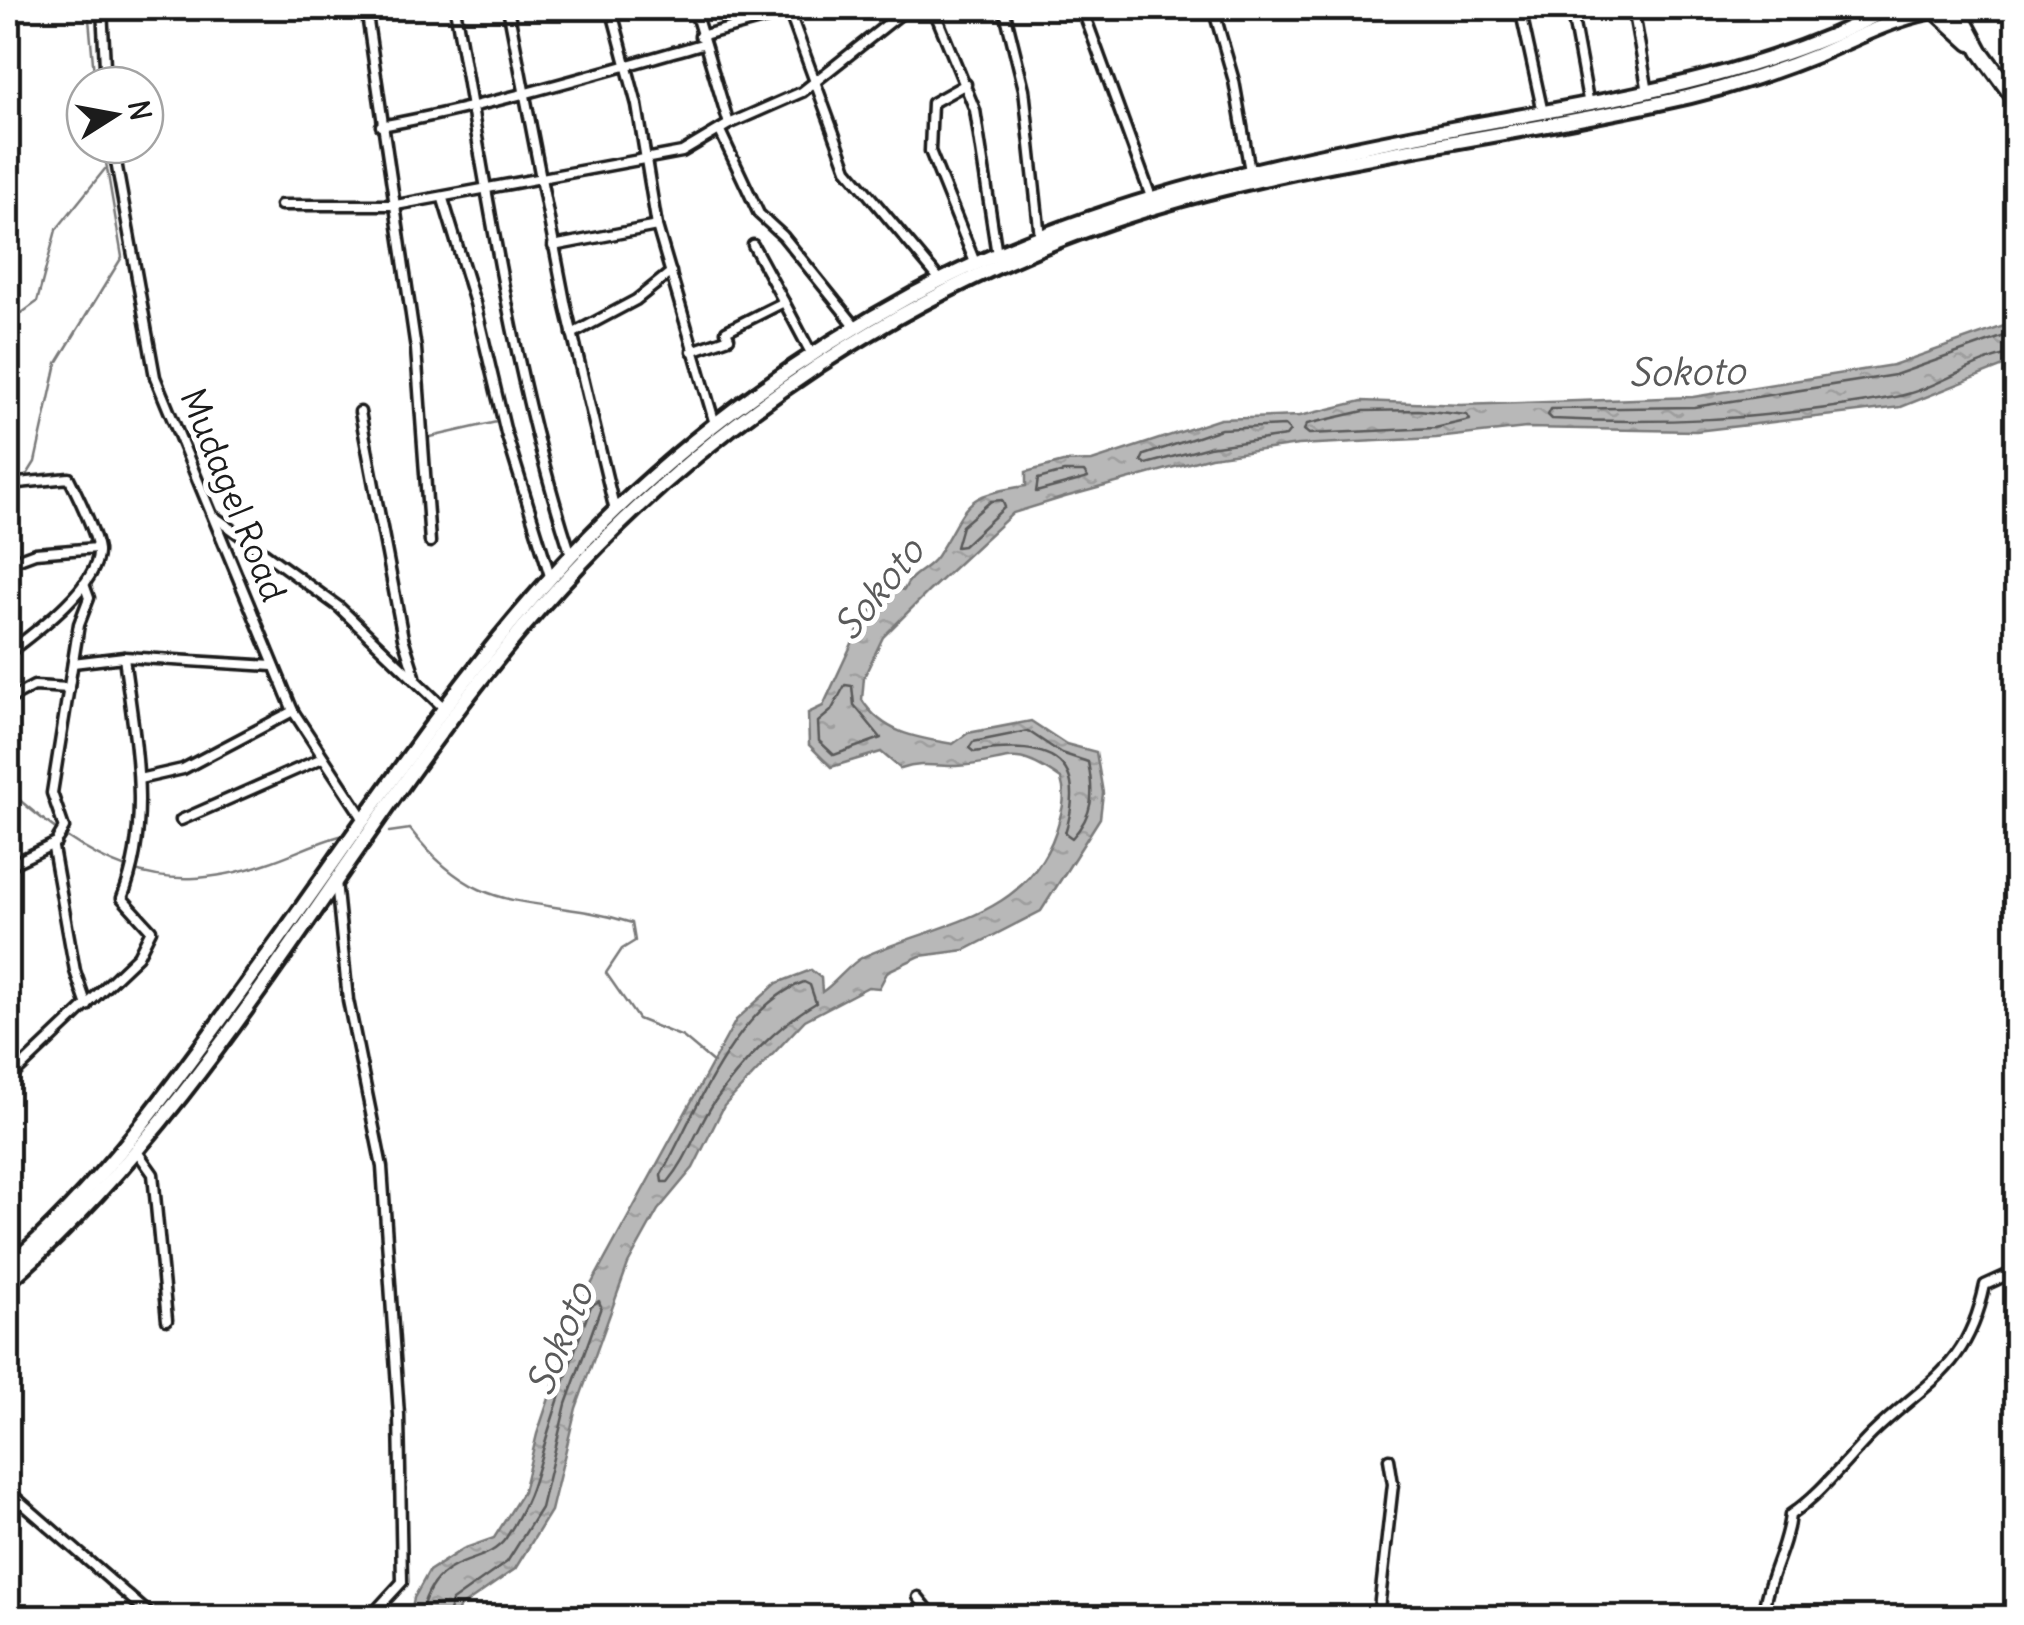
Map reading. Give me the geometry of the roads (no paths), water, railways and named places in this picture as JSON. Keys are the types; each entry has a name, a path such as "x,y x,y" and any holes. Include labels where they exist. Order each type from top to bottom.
{"highway":[{"path":"1940,10 1980,51 2016,100"}],"main road":[{"path":"8,1267 84,1192 144,1122 445,709 571,558 614,512 714,424 812,356 941,281 1040,237 1151,197 1250,171 1648,94 1772,58 1890,8"},
{"path":"8,1282 42,1252 135,1149 505,648 625,518 724,430 924,302 1046,247 1204,194 1710,91 1809,58 1902,18 1940,10"}],"street":[{"path":"102,8 105,65"},
{"path":"366,8 416,349 430,542"},
{"path":"455,8 517,362 544,473 571,558"},
{"path":"508,8 553,246 614,512"},
{"path":"611,8 637,105 658,226 714,424"},
{"path":"694,8 729,124"},
{"path":"281,205 396,206 682,152 729,124 802,92 908,8"},
{"path":"933,8 975,110 997,255"},
{"path":"1004,8 1024,89 1040,237"},
{"path":"1082,8 1151,197"},
{"path":"1213,8 1234,81 1250,171"},
{"path":"1520,8 1543,113"},
{"path":"1571,8 1589,105"},
{"path":"1634,8 1648,94"},
{"path":"381,126 472,110 545,85 624,66 789,10 847,169 941,281"},
{"path":"966,84 932,103 930,151 976,265"},
{"path":"720,131 759,214 857,328"},
{"name":"Mudagel Road","path":"116,165 152,367 293,712 364,822"},
{"path":"443,198 475,303 506,434 552,581"},
{"path":"553,246 658,226"},
{"path":"753,245 812,356"},
{"path":"572,334 636,300 671,272"},
{"path":"692,351 729,338 726,331 784,302"},
{"path":"8,432 14,366"},
{"path":"360,412 403,638 416,677"},
{"path":"8,484 69,478 97,548 97,560 84,584 48,623 8,653"},
{"path":"212,514 339,607 445,709"},
{"path":"8,563 35,553 97,548"},
{"path":"8,866 56,843 64,828 52,794 79,624 89,598 84,584"},
{"path":"14,1074 138,956 151,930 122,898 135,861 139,779 124,657"},
{"path":"74,662 124,657 273,666"},
{"path":"8,700 34,686 69,688"},
{"path":"139,779 183,769 293,712"},
{"path":"181,820 320,759"},
{"path":"364,822 384,816"},
{"path":"56,843 75,970 87,1006"},
{"path":"336,880 348,1000 382,1167 398,1415 402,1582 379,1608 376,1618"},
{"path":"135,1149 152,1174 167,1320"},
{"path":"1762,1618 1764,1595 1787,1543 1790,1515 1811,1501 1874,1432 1940,1380 1968,1337 1985,1285 2016,1271"},
{"path":"1378,1618 1378,1593 1388,1565 1393,1484 1389,1459"},
{"path":"8,1491 154,1618"},
{"path":"918,1597 935,1618"}],"water":[{"path":"2016,317 2016,361 1901,407 1696,431 1526,428 1436,438 1298,445 1211,457 1013,513 883,637 864,677 862,700 890,727 926,739 953,744 968,733 1031,721 1066,744 1096,752 1103,793 1100,818 1041,911 965,950 920,956 888,971 879,988 868,987 805,1020 724,1106 693,1168 658,1210 628,1264 576,1408 551,1511 515,1569 459,1608 455,1617 410,1617 414,1598 429,1571 463,1549 494,1538 523,1492 537,1434 581,1303 736,1020 777,983 811,970 821,978 822,992 863,957 1001,901 1024,883 1042,860 1062,811 1063,786 1061,779 1030,761 1009,758 901,769 881,752 831,767 809,745 808,713 823,706 862,622 890,587 904,590 933,561 968,506 988,494 1026,486 1026,472 1063,462 1092,461 1220,419 1300,416 1362,401 1461,405 1693,397 1893,365 2010,324"}],"waterway":[{"path":"88,8 93,65"},
{"path":"25,478 35,462 57,363 122,257 106,165"},
{"path":"8,323 37,302 56,230 105,169"},
{"path":"426,438 501,421"},
{"path":"8,517 10,488 16,487"},
{"path":"8,790 96,855 157,876 227,874 340,836"},
{"path":"389,832 410,829 436,859 486,892 632,923 635,941 622,949 606,973 638,1019 683,1037 714,1063"}],"water label":[{"name":"Sokoto","path":"1687,372"},
{"name":"Sokoto","path":"879,589"},
{"name":"Sokoto","path":"560,1339"}]}
